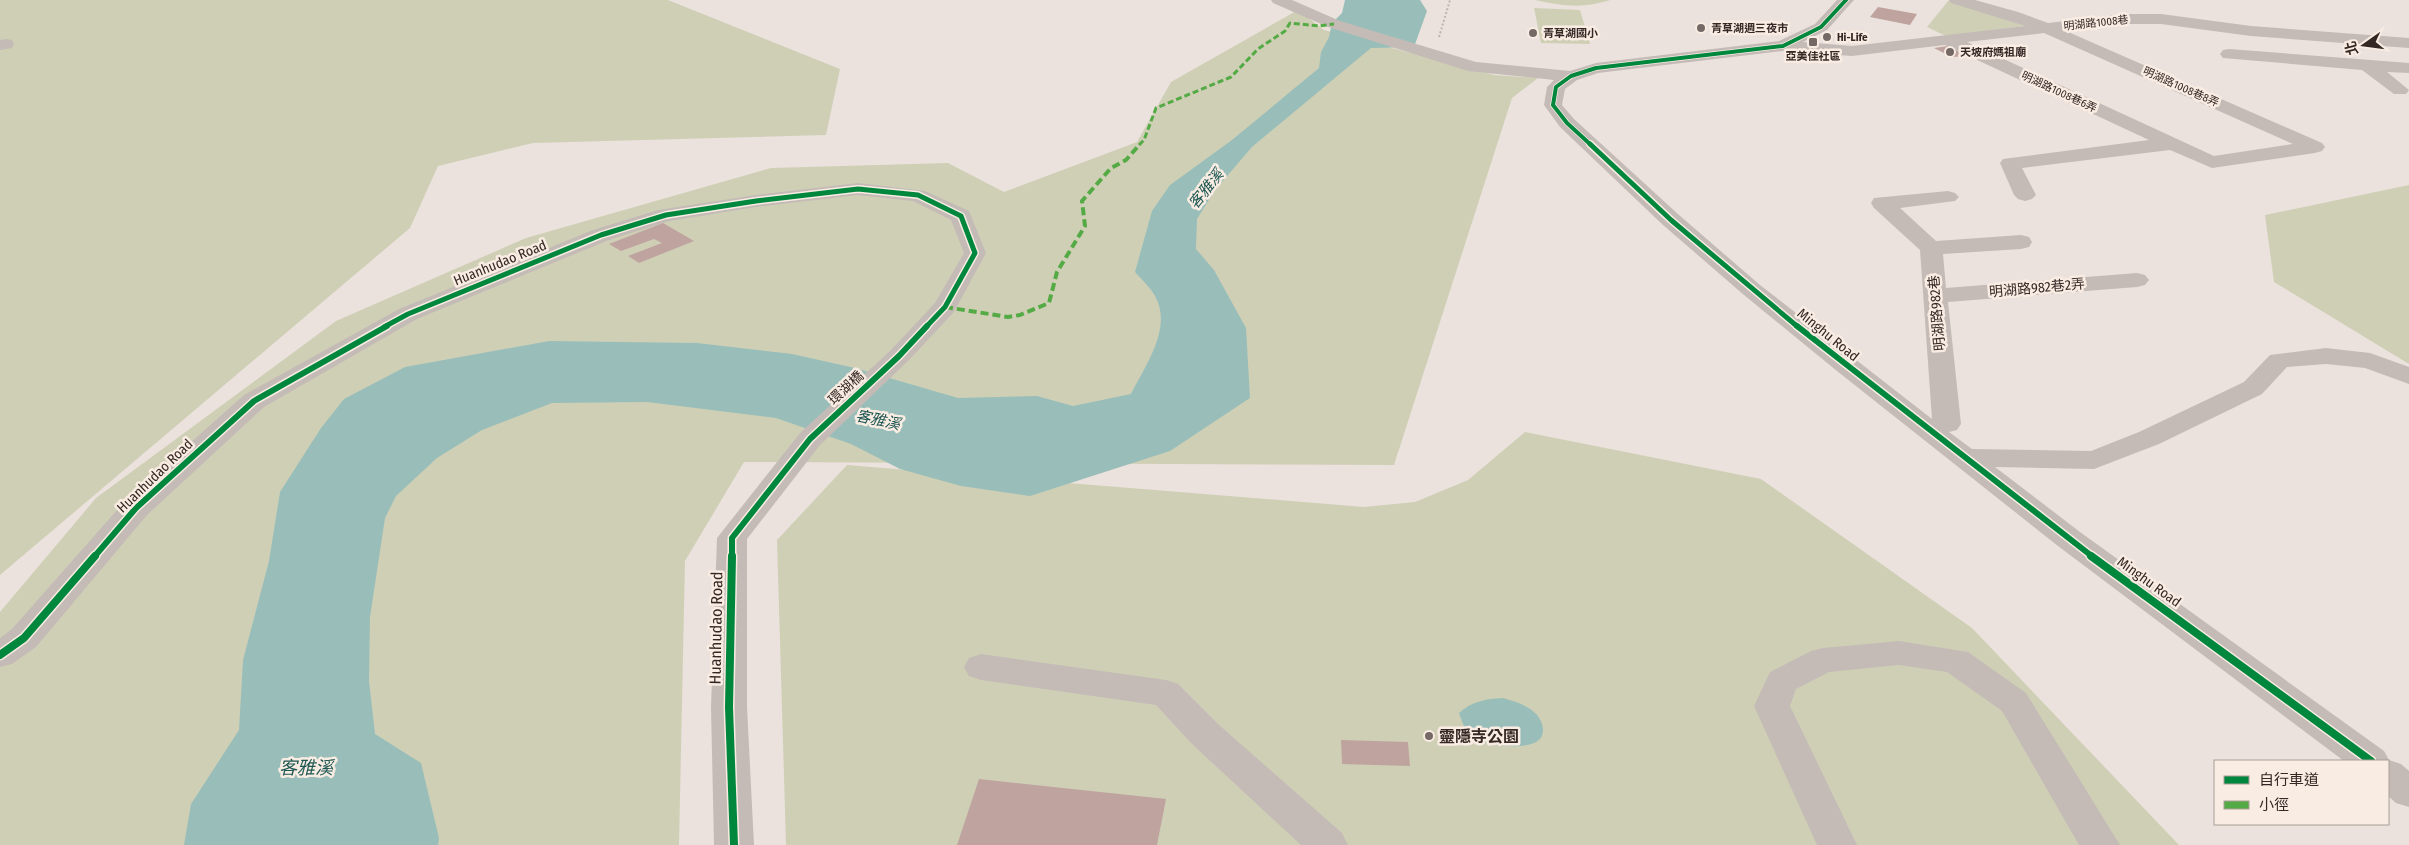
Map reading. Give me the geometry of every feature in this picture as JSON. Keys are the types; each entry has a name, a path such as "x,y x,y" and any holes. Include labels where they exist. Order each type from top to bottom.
{"street":[{"path":"1279,0 1334,24 1474,67 1570,76 1596,68 1784,46 1821,27 1846,0"},
{"name":"明湖路1008巷8弄","path":"1967,1 2046,28 2315,147 2212,162"},
{"name":"明湖路1008巷","path":"1784,46 1852,51 2122,19 2161,19 2251,31 2406,44"},
{"path":"2306,19 2328,36"},
{"path":"2378,25 2406,44"},
{"name":"明湖路1008巷6弄","path":"1948,40 2212,162"},
{"path":"2228,54 2409,68"},
{"path":"2367,65 2400,90"},
{"name":"Minghu Road","path":"1570,76 1556,87 1553,105 1567,123 1671,220 1752,290 1846,366 2069,539 2370,760"},
{"name":"明湖路1008巷6弄","path":"2025,195 2010,162 2170,144"},
{"name":"Huanhudao Road","path":"0,655 24,638 136,508 254,401 408,314 601,235 666,215 756,201 858,189 918,195 960,216 975,253 945,307 899,356"},
{"path":"1948,196 1882,203 1931,248 2021,242"},
{"name":"明湖路982巷","path":"1928,428 1947,424 1931,248"},
{"name":"明湖路982巷2弄","path":"1936,296 2137,280"},
{"name":"環湖橋","path":"810,439 899,356"},
{"path":"1964,458 2094,460 2149,438 2253,388 2279,360 2326,356 2370,360 2409,376"},
{"name":"Huanhudao Road","path":"734,845 729,707 732,538 810,439"},
{"path":"1837,845 1772,706 1782,681 1823,660 1899,653 1956,661 2014,702 2100,845"},
{"path":"980,667 1166,693 1206,734 1328,845"},
{"path":"2389,776 2409,792"}],"path":[{"path":"1420,49 1432,44 1439,37 1450,0"}],"green space":[{"path":"0,0 668,0 840,69 826,135 533,143 438,166 410,228 0,575"},
{"path":"1535,0 1610,0 1590,5 1572,6"},
{"path":"1949,0 2025,26 1946,36 1927,27"},
{"path":"1534,8 1580,10 1590,44 1541,43"},
{"path":"1298,10 1324,30 1494,75 1538,78 1512,98 1394,465 744,462 685,561 679,845 0,845 0,612 96,498 336,321 526,238 771,168 948,163 1004,192 1137,142 1171,82"},
{"path":"2409,185 2409,364 2274,282 2265,215"},
{"name":"靈隱寺公園","path":"1525,432 1761,479 1972,628 2179,845 786,845 777,540 847,465 1364,507 1415,502 1468,480"}],"water":[{"name":"客雅溪","path":"1345,0 1420,0 1427,11 1414,47 1371,48 1252,147 1215,190 1197,219 1196,249 1214,270 1246,328 1250,398 1170,451 1030,496 961,486 900,469 851,444 776,418 647,402 552,403 482,430 437,458 396,496 385,518 370,617 369,681 375,734 421,763 439,838 438,845 184,845 191,804 239,730 243,660 269,561 280,492 321,428 344,399 405,367 549,341 697,343 792,354 855,368 958,398 1037,396 1073,406 1131,394 1155,347 1161,321 1160,308 1155,296 1135,272 1152,211 1170,185 1232,140 1319,68 1321,52 1329,37 1332,23 1342,13"},
{"path":"1503,698 1529,708 1538,716 1543,729 1539,740 1525,745 1506,746 1486,742 1470,734 1464,726 1459,713 1480,701"}],"building":[{"path":"1878,7 1917,14 1910,25 1870,17"},
{"name":"天坡府媽祖廟","path":"1948,46 1968,56 1952,57 1934,48"},
{"path":"663,223 694,241 639,263 628,256 662,243 654,239 621,251 609,244"},
{"path":"1341,740 1408,742 1410,766 1342,764"},
{"path":"979,779 1166,799 1157,845 957,845"}],"marked path":[{"path":"945,307 1008,317 1020,315 1049,303 1057,272 1085,226 1082,201 1111,168 1126,160 1144,140 1156,108 1231,77 1258,49 1285,31 1290,23 1319,26 1334,24"}],"cycle path":[{"path":"1846,0 1821,27 1783,46 1596,68 1571,76 1556,87 1553,105 1567,123 1671,220 1752,290 1846,366 2069,539 2370,760"},
{"path":"0,655 24,638 136,508 254,401 408,314 601,235 666,215 756,201 858,189 918,195 961,216 975,253 945,307 899,356 810,439 732,538 729,707 734,845"}],"place":[{"name":"青草湖週三夜市","path":"1701,28"},
{"name":"青草湖國小","path":"1533,33"},
{"name":"Hi-Life","path":"1827,37"},
{"name":"亞美佳社區","path":"1813,42"},
{"name":"天坡府媽祖廟","path":"1950,52"},
{"name":"靈隱寺公園","path":"1429,736"}]}
